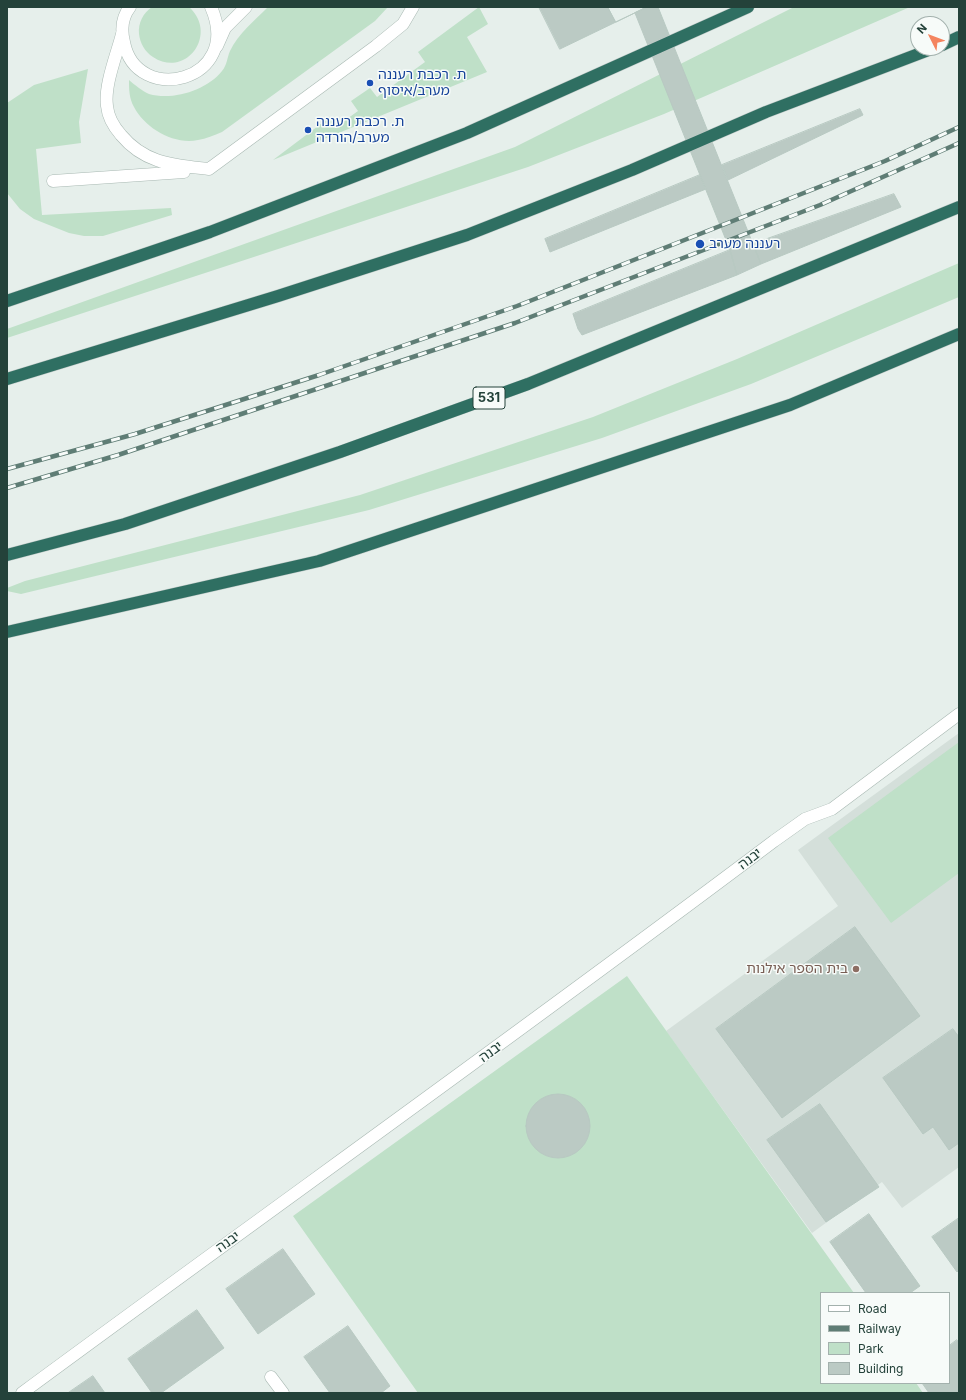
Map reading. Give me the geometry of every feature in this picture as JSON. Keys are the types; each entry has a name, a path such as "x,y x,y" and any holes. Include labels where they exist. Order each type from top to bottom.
{"highway":[{"path":"7,301 210,232 467,133 748,7"},
{"path":"7,379 467,236 632,170 766,112 913,56"},
{"name":"531","path":"7,555 125,524 340,452 528,384 959,207"},
{"path":"7,632 319,561 790,405 959,334"}],"street":[{"path":"118,7 125,50 133,64 146,74 160,79 176,80 191,75 204,65 214,52 225,28 246,7"},
{"path":"130,7 122,30 108,88 107,105 113,125 128,143 146,157 171,165 209,169"},
{"path":"210,7 217,21 218,37 214,52"},
{"path":"53,181 209,169 376,46 403,24 413,7"},
{"name":"יבנה","path":"22,1393 578,988 774,841 805,819 832,809 959,714"},
{"path":"271,1377 283,1393"}],"shaded area":[{"name":"בית הספר אילנות","path":"959,733 959,1167 902,1208 882,1182 812,1233 666,1031 838,906 798,850"}],"green space":[{"path":"152,7 189,7 197,18 201,29 199,40 195,50 187,58 177,62 165,62 153,57 145,50 140,37 139,26 144,15"},
{"path":"268,7 388,7 375,21 222,132 207,138 189,141 179,140 161,133 145,122 139,115 131,100 129,80 146,93 158,96 179,95 208,84 224,69 230,51 237,39"},
{"path":"479,7 488,24 467,37 487,72 273,160 330,117 337,126 358,111 351,101 370,88 377,97 425,62 418,52"},
{"path":"794,7 910,7 664,114 528,167 7,338 7,329 515,147"},
{"path":"88,69 79,122 81,143 36,149 42,215 171,208 172,215 103,236 84,236 69,233 34,219 20,209 7,193 7,103 34,85"},
{"path":"959,263 959,297 751,384 602,438 369,510 21,594 7,591 7,588 25,581 360,495 593,417 737,359"},
{"path":"959,742 959,873 891,923 828,838"},
{"path":"627,976 853,1292 820,1292 820,1384 917,1384 923,1393 418,1393 293,1216"}],"building":[{"path":"539,7 647,7 560,49"},
{"path":"608,7 647,7 616,22"},
{"path":"647,7 658,7 761,264 737,275 730,250 635,13"},
{"path":"860,109 863,115 728,180 722,165"},
{"path":"700,175 706,189 550,252 545,239"},
{"path":"894,194 901,207 761,264 753,244"},
{"path":"730,250 737,275 582,335 578,329 573,314"},
{"path":"855,927 920,1016 782,1118 716,1029"},
{"path":"953,1029 959,1037 959,1143 949,1150 933,1127 923,1134 883,1078"},
{"path":"558,1094 576,1100 584,1108 590,1126 584,1144 576,1152 558,1158 540,1152 532,1144 526,1126 532,1108 540,1100"},
{"path":"820,1104 879,1187 826,1222 767,1140"},
{"path":"869,1214 920,1286 911,1292 865,1292 830,1242"},
{"path":"959,1218 959,1270 957,1272 932,1237"},
{"path":"283,1249 315,1294 258,1334 226,1289"},
{"path":"197,1310 224,1348 161,1393 152,1393 128,1359"},
{"path":"348,1326 390,1386 381,1393 330,1393 304,1357"},
{"path":"957,1340 959,1343 959,1393 929,1393 923,1384 950,1384 950,1345"},
{"path":"93,1376 105,1393 68,1393"}],"railway":[{"path":"7,469 135,434 319,375 517,306 885,161 959,127"},
{"path":"7,488 118,455 515,323 820,205 959,143"}],"place":[{"name":"ת. רכבת רעננה מערב/איסוף","path":"370,83"},
{"name":"ת. רכבת רעננה מערב/הורדה","path":"308,130"},
{"name":"רעננה מערב","path":"700,244"},
{"name":"בית הספר אילנות","path":"856,969"}]}
